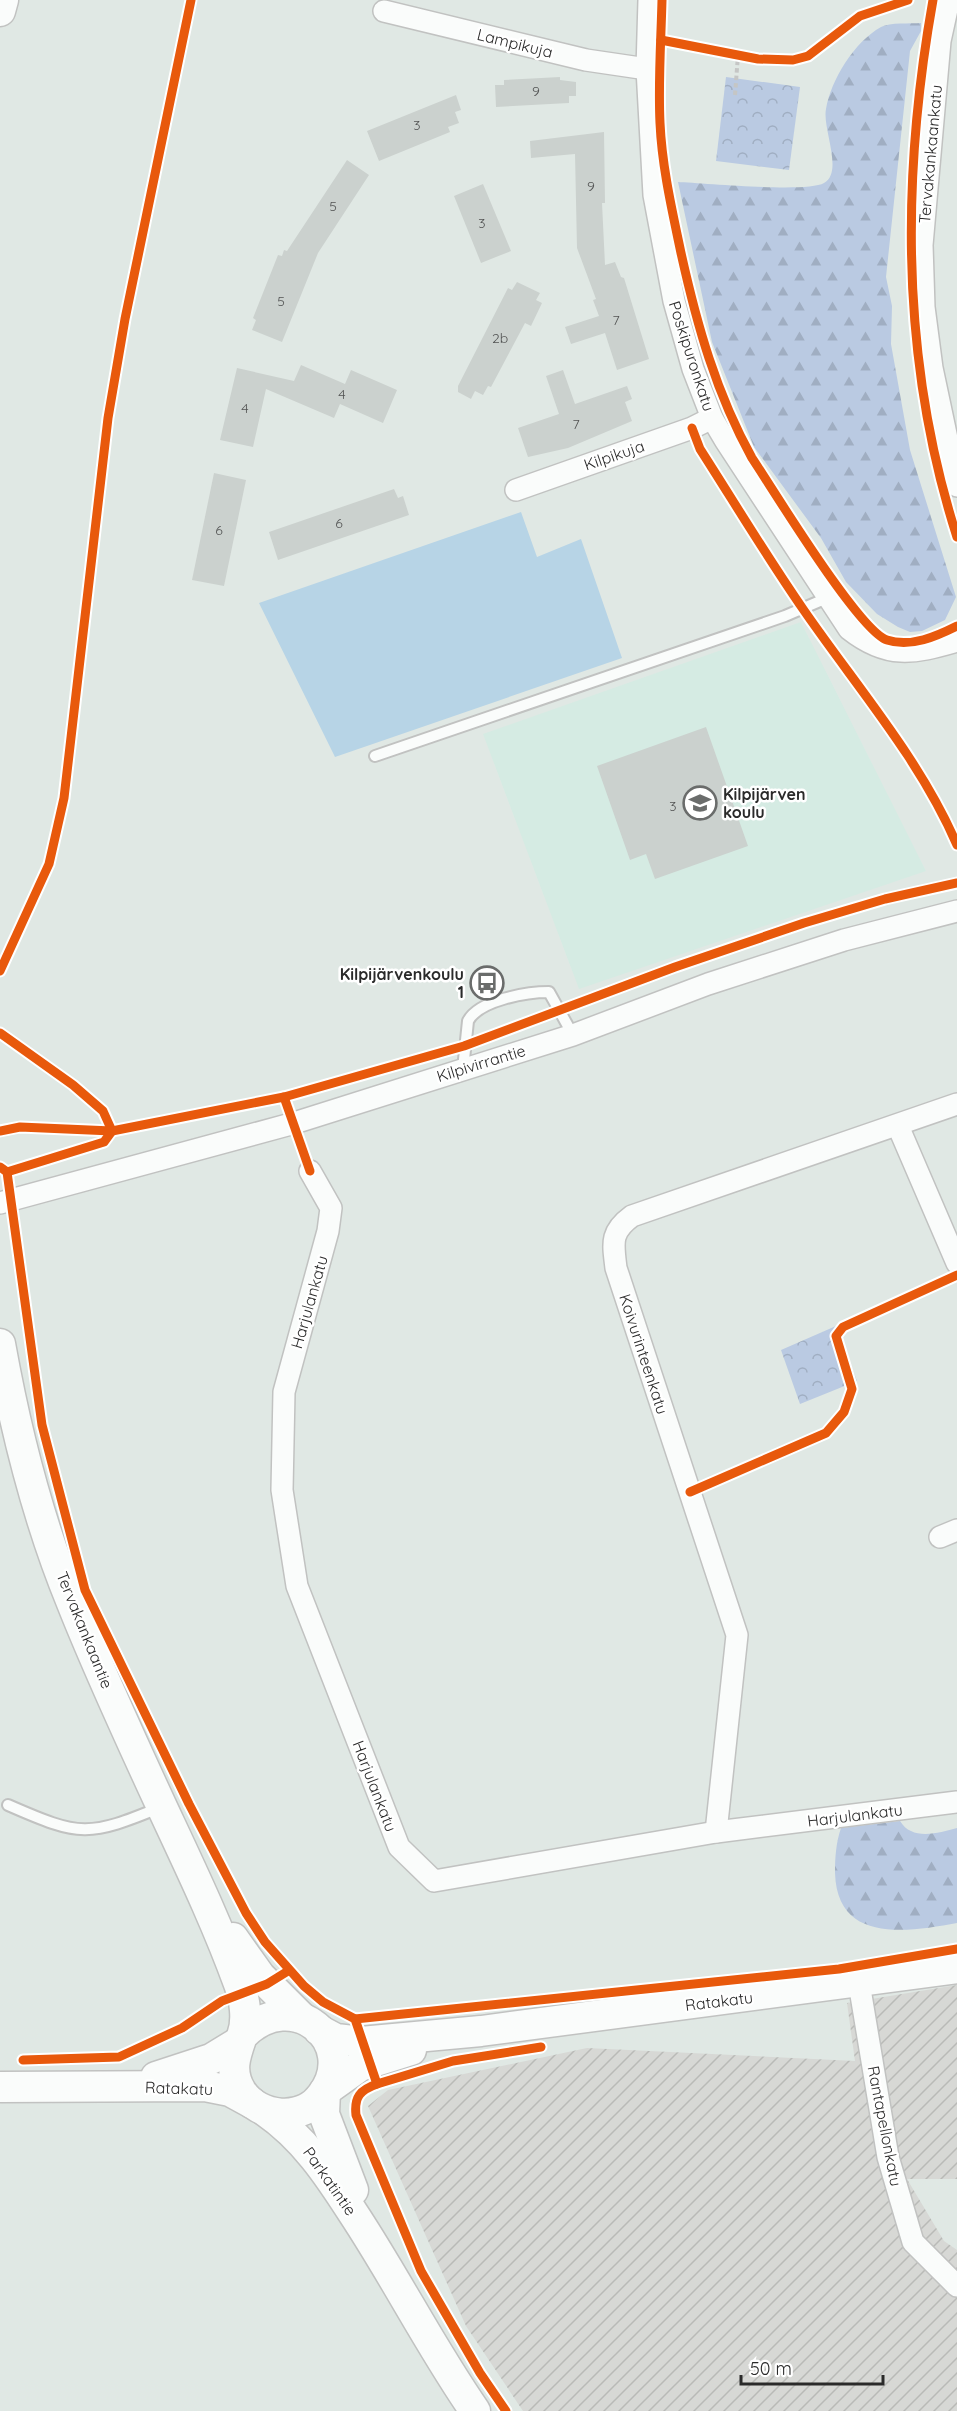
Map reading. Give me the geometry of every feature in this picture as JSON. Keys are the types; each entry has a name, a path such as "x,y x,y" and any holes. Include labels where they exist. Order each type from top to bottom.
{"street":[{"path":"0,11 3,0"},
{"name":"Poskipuronkatu","path":"649,0 647,69 654,195 674,301 693,369 712,418 849,629 868,644 881,649 918,650 957,641"},
{"name":"Tervakankaankatu","path":"949,0 940,41 922,245 924,307 932,368 957,486"},
{"name":"Lampikuja","path":"384,11 586,60 647,69"},
{"name":"Kilpikuja","path":"516,490 692,428 712,418"},
{"name":"Kilpivirrantie","path":"0,1203 291,1124 573,1035 708,984 844,939 957,911"},
{"name":"Koivurinteenkatu","path":"716,1832 737,1635 616,1268 613,1244 618,1226 632,1216 957,1104"},
{"path":"898,1126 957,1263"},
{"name":"Harjulankatu","path":"310,1172 331,1208 328,1231 284,1392 282,1490 297,1586 399,1847 434,1881 716,1832 957,1802"},
{"name":"Tervakankaantie","path":"0,1344 16,1433 38,1509 71,1601 162,1807 208,1904 241,1987 244,2005 241,2038"},
{"name":"Tervakankaantie","path":"208,1904 260,1976 311,2024"},
{"name":"Ratakatu","path":"311,2024 336,2039 361,2042 481,2031 859,1983 957,1968"},
{"name":"Rantapellonkatu","path":"859,1983 888,2157 913,2242 957,2286"},
{"path":"276,2015 311,2024 330,2046 333,2059 333,2072 325,2091 309,2107 295,2113 280,2114 259,2107 242,2092 236,2078 233,2063 241,2038 252,2025 276,2015"},
{"name":"Ratakatu","path":"325,2091 360,2066 481,2031"},
{"name":"Ratakatu","path":"103,2087 140,2081 188,2068 212,2059 241,2038"},
{"name":"Ratakatu","path":"0,2087 205,2086 230,2091 259,2107"},
{"name":"Parkatintie","path":"325,2091 324,2114 330,2134 385,2261"},
{"name":"Parkatintie","path":"259,2107 290,2127 311,2151 385,2261 455,2382 475,2411"}],"lane":[{"path":"375,756 785,616 827,598"},
{"path":"463,1069 468,1021 472,1014 484,1006 531,992 549,992 573,1035"},
{"path":"8,1805 54,1825 79,1831 99,1830 120,1824 162,1807"}],"path":[{"path":"727,53 748,57"},
{"path":"735,95 738,55"}],"shaded area":[{"path":"521,512 537,557 581,539 622,658 335,757 259,603"},
{"name":"Kilpijärven koulu","path":"801,622 926,871 579,989 483,734"},
{"path":"957,1985 957,2179 907,2179 944,2241 957,2250 957,2411 523,2411 466,2326 368,2106 388,2090 587,2048 855,2061 847,2003"}],"green space":[{"path":"921,23 921,31 910,51 886,277 892,306 891,344 910,450 956,597 945,620 922,631 910,632 877,614 846,582 821,538 754,447 712,342 678,182 777,187 814,186 824,183 830,177 832,169 826,109 838,74 862,42 881,27"},
{"path":"726,77 800,87 789,170 716,161"},
{"path":"836,1326 857,1381 800,1404 781,1350"},
{"path":"900,1821 911,1831 926,1834 957,1828 957,1923 918,1929 878,1928 862,1922 848,1912 839,1896 835,1861 841,1828"}],"building":[{"path":"560,77 560,80 576,82 576,96 569,96 569,103 496,107 495,85 504,85 504,80"},
{"path":"456,95 461,110 455,112 459,123 448,127 450,132 379,161 367,131"},
{"path":"604,132 605,203 602,203 605,265 615,262 621,277 624,278 649,359 617,370 605,333 571,344 565,327 599,316 593,300 596,299 577,248 575,154 531,158 530,141"},
{"path":"347,160 369,175 318,253 282,342 252,330 256,320 253,318 278,255 282,256 284,250 287,251"},
{"path":"483,184 511,251 481,263 454,196"},
{"path":"517,282 540,293 536,300 542,303 531,326 525,323 491,387 488,386 483,395 475,391 471,399 458,392 458,386 508,288 512,290"},
{"path":"301,365 345,384 351,370 397,390 383,423 340,404 334,418 266,389 253,447 220,440 237,368 294,381"},
{"path":"563,370 575,404 627,386 632,399 625,402 632,421 568,448 528,457 518,428 559,414 546,376"},
{"path":"214,473 246,480 224,586 192,580"},
{"path":"394,489 398,498 403,496 409,515 278,560 269,532"},
{"path":"706,727 748,846 655,879 646,854 630,860 597,766"}],"cycle path":[{"path":"0,971 49,864 64,798 108,418 125,319 191,0"},
{"path":"662,0 659,108 668,188 687,280 701,332 718,384 739,433 752,458 817,558 874,631 887,640 905,643 932,637 957,626"},
{"path":"661,40 758,59 793,60 808,56 860,16 908,0"},
{"path":"933,0 915,135 912,270 916,338 925,405 939,471 957,537"},
{"path":"692,428 700,449 777,570 906,753 942,813 957,845"},
{"path":"0,1131 20,1127 112,1131 284,1097 464,1046 675,967 804,923 885,899 957,883"},
{"path":"0,1033 73,1085 103,1111 112,1131 104,1142 7,1172"},
{"path":"284,1097 310,1171"},
{"path":"0,1167 7,1172 42,1425 85,1590 189,1804 246,1913 265,1942 304,1986 323,2002 355,2019 377,2084 359,2095 356,2115 421,2271 480,2373 506,2411"},
{"path":"690,1492 826,1433 844,1412 852,1389 836,1336 843,1327 957,1275"},
{"path":"355,2019 839,1969 957,1949"},
{"path":"23,2060 119,2057 182,2028 222,2001 267,1984 288,1971"},
{"path":"377,2084 453,2061 541,2047"}],"place":[{"name":"Kilpijärven koulu","path":"700,803"},
{"name":"Kilpijärvenkoulu 1","path":"487,983"}]}
